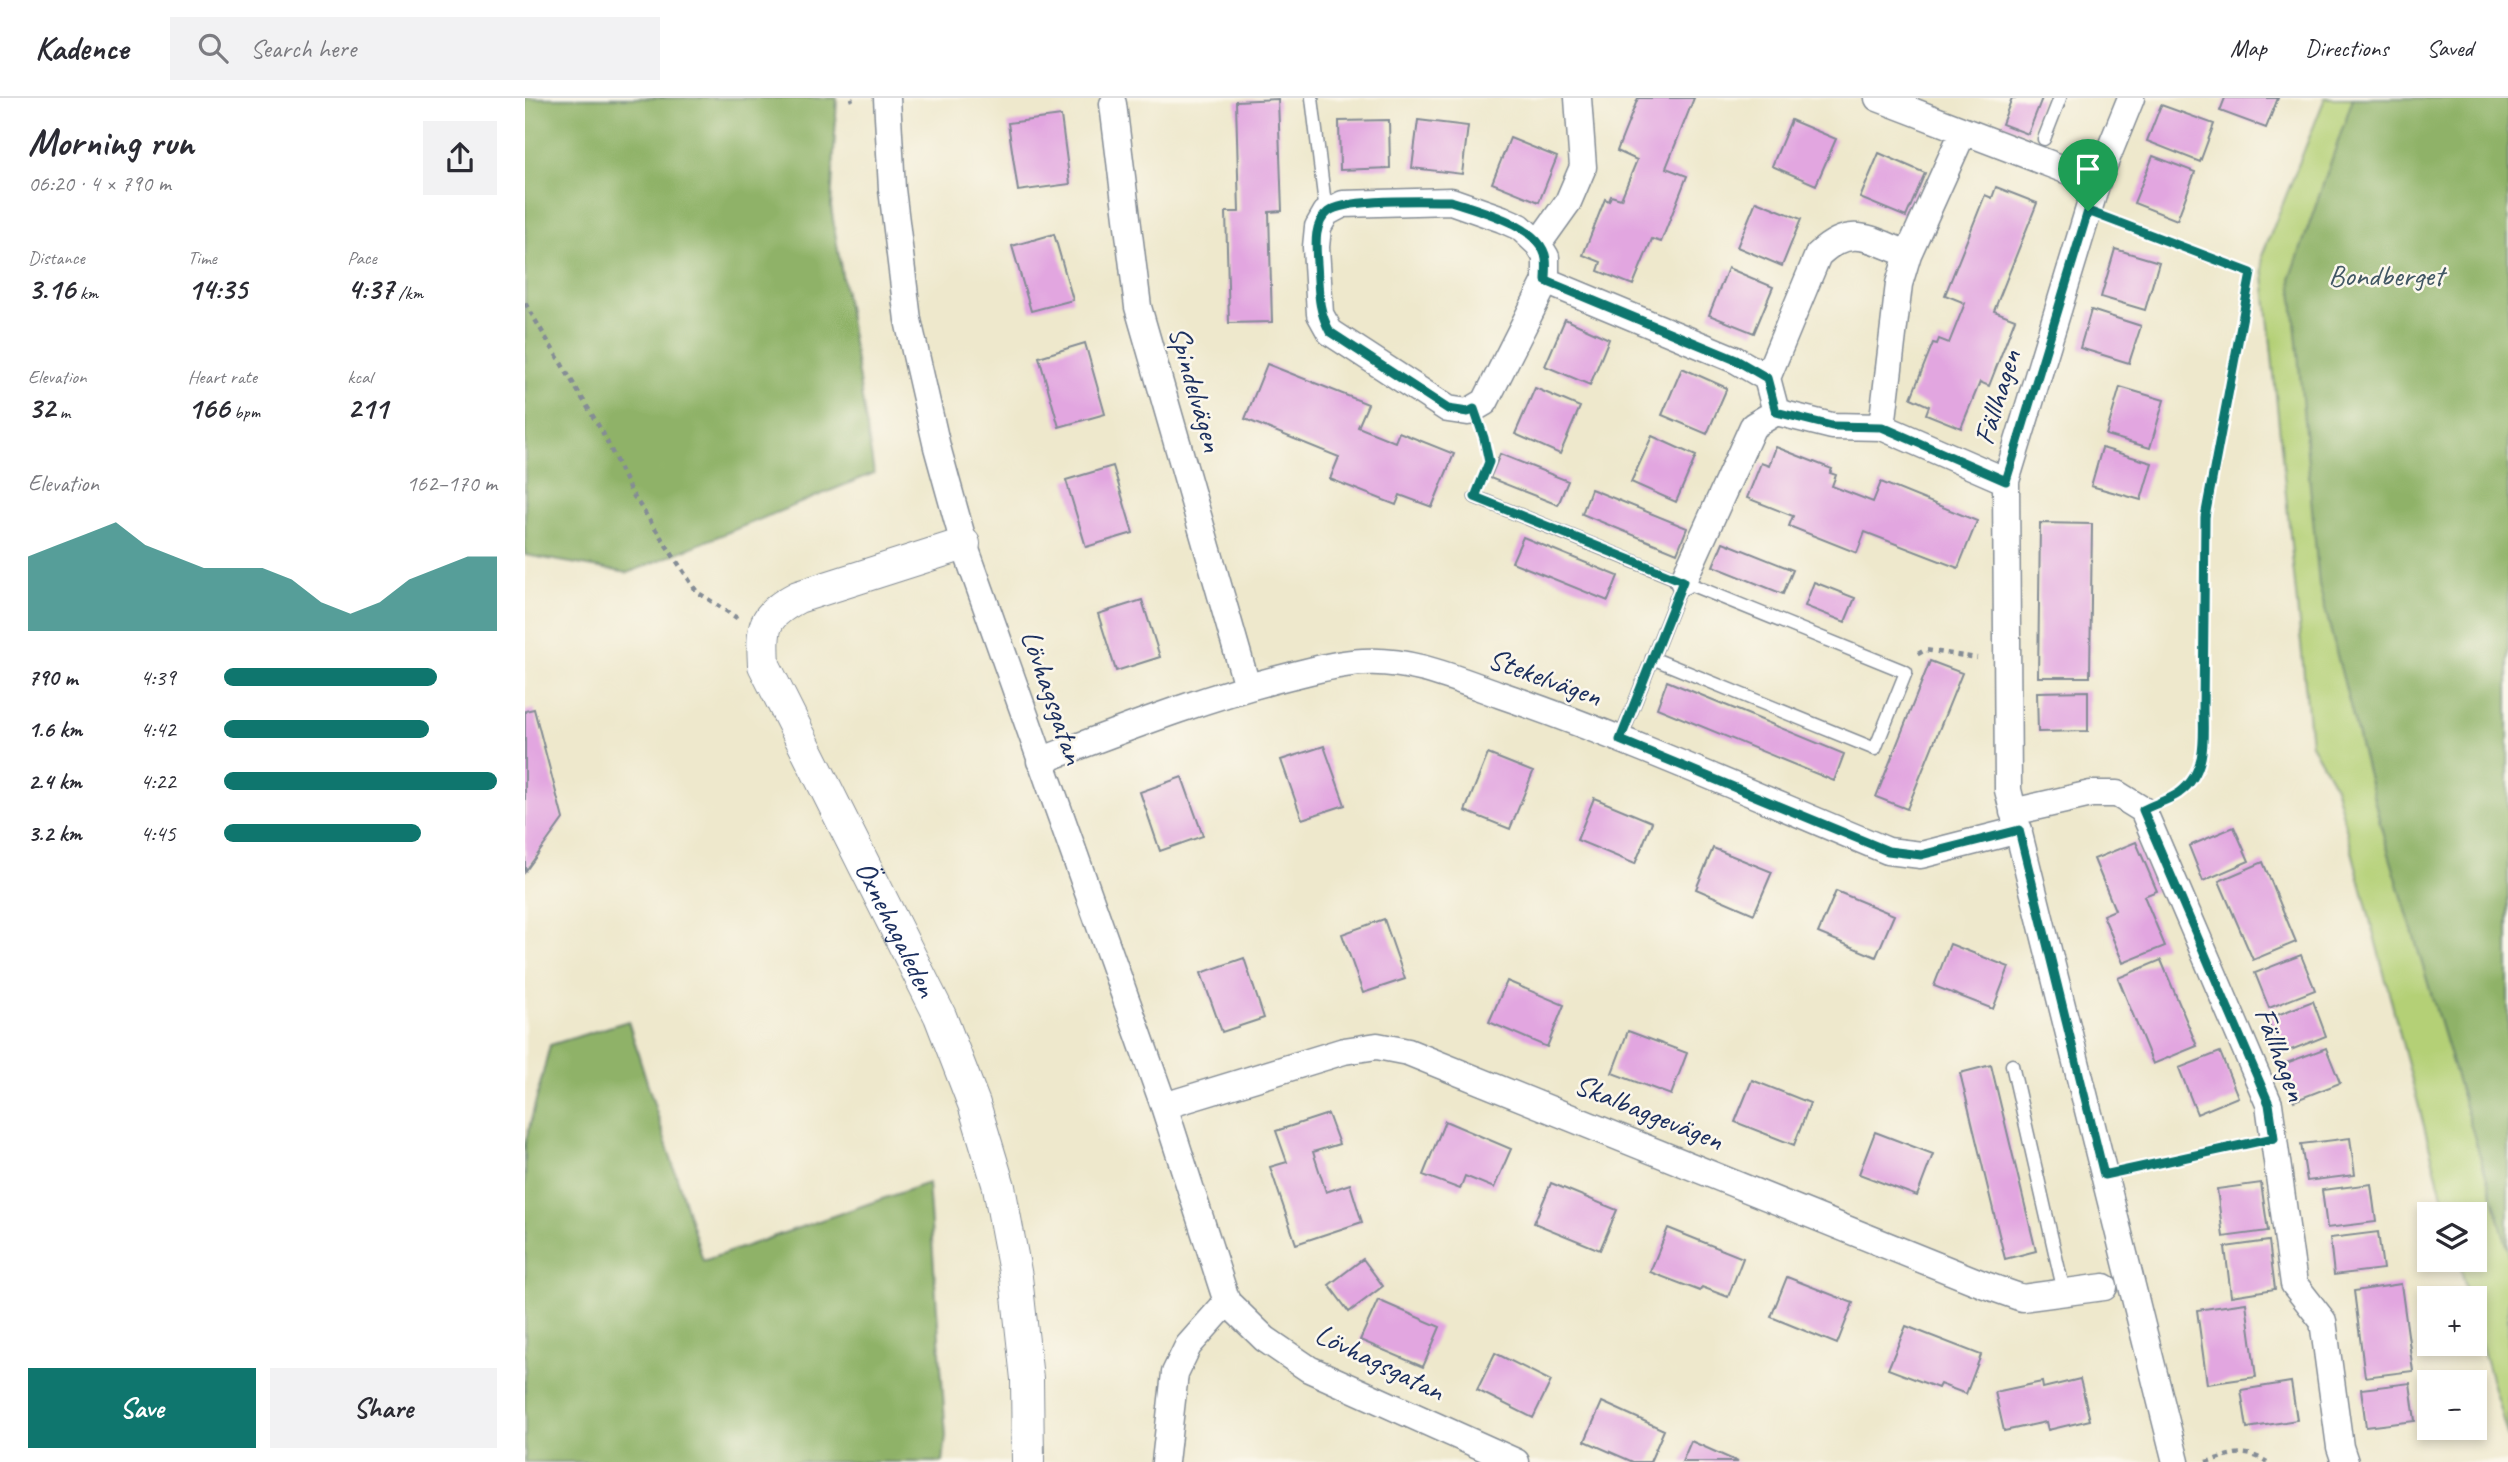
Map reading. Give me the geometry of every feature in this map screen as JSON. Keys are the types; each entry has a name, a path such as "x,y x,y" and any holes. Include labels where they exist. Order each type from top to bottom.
{"street":[{"name":"Lövhagsgatan","path":"887,98 892,189 908,320 937,447 964,544 1164,1106 1227,1302 1265,1339 1309,1368 1516,1462"},
{"path":"1538,244 1568,202 1583,167 1578,98"},
{"path":"1879,98 2097,182"},
{"name":"Fällhagen","path":"2131,98 2097,182 2006,481 2008,789 2176,1462"},
{"name":"Spindelvägen","path":"1113,104 1138,307 1247,686"},
{"path":"1882,427 1899,285 1908,254 1963,132"},
{"path":"1451,201 1520,227 1538,244 1546,257 1546,281 1485,402 1468,412 1448,409 1330,332 1320,314 1315,247 1318,227 1326,213 1343,204 1451,201"},
{"path":"1776,412 1767,378 1818,255 1832,242 1847,236 1865,238 1908,254"},
{"path":"1546,281 1736,360 1767,378"},
{"path":"1683,581 1753,426 1776,412 1832,426 1882,427 2006,481"},
{"path":"762,633 774,609 798,597 964,544"},
{"name":"Öxnehagaleden","path":"762,633 764,665 940,1016 974,1104 999,1186 1016,1277 1027,1379 1028,1462"},
{"name":"Stekelvägen","path":"1040,761 1247,686 1361,662 1395,662 1441,674 1535,707 1888,851 1921,855 2016,821"},
{"path":"2016,821 2091,794 2117,794 2143,810"},
{"name":"Fällhagen","path":"2143,810 2269,1104 2294,1284 2323,1321 2340,1447 2345,1462"},
{"name":"Skalbaggevägen","path":"1164,1106 1344,1051 1377,1046 1408,1052 1462,1072 2022,1298 2104,1287"},
{"path":"1165,1462 1175,1373 1188,1346 1227,1302"}],"lane":[{"path":"1312,98 1326,213"},
{"path":"2044,139 2060,98"},
{"path":"1475,497 1906,672 1875,749 1652,658"},
{"path":"1620,740 1683,581"},
{"path":"2012,1065 2064,1292"}],"path":[{"path":"2088,211 2251,273 2205,517 2204,741 2201,762 2179,793 2143,810"},
{"path":"525,303 603,433 631,492 697,592 762,633"},
{"path":"1474,409 1489,462 1475,497"},
{"path":"1906,672 1915,656 1925,649 2007,663"},
{"path":"2104,1175 2274,1138"},
{"path":"2205,1462 2240,1452 2249,1452 2267,1462"}],"green space":[{"path":"525,98 837,98 831,207 874,473 628,573 525,555"},
{"name":"Bondberget","path":"2325,98 2508,98 2508,1438 2485,1356 2487,1356 2487,1286 2465,1286 2462,1272 2487,1272 2487,1202 2444,1202 2335,786 2311,744 2262,256"},
{"name":"Bondberget","path":"2353,98 2508,98 2508,1249 2383,834 2319,585 2291,277"},
{"path":"628,1021 703,1261 928,1183 946,1436 943,1462 525,1462 525,1144 550,1045"}],"building":[{"path":"1638,98 1694,98 1666,168 1687,176 1661,242 1652,239 1633,285 1598,271 1601,262 1583,255 1605,199 1609,201 1611,196 1621,199 1637,160 1617,151"},
{"path":"2012,98 2042,98 2028,134 2002,124"},
{"path":"2225,98 2278,98 2266,128 2220,111"},
{"path":"1278,99 1282,211 1269,212 1272,322 1229,323 1226,212 1239,212 1236,101"},
{"path":"2161,105 2214,124 2200,162 2147,141"},
{"path":"1061,116 1070,184 1018,191 1008,123"},
{"path":"1389,120 1390,168 1340,170 1339,121"},
{"path":"1418,120 1468,126 1462,174 1412,168"},
{"path":"1791,120 1836,139 1816,185 1772,166"},
{"path":"1510,138 1557,157 1539,202 1492,183"},
{"path":"1879,153 1925,173 1906,217 1860,198"},
{"path":"2153,156 2195,172 2177,220 2134,203"},
{"path":"1996,187 2037,203 1994,311 2015,319 1989,386 1980,382 1961,428 1926,414 1929,406 1911,398 1933,343 1937,344 1939,339 1949,343 1965,303 1945,295 1985,195 1992,198"},
{"path":"1756,201 1801,219 1782,266 1737,247"},
{"path":"1054,234 1073,300 1031,311 1012,246"},
{"path":"2115,249 2159,262 2145,310 2101,297"},
{"path":"1728,268 1773,287 1754,333 1709,315"},
{"path":"2091,310 2141,326 2129,363 2080,348"},
{"path":"1565,319 1609,339 1590,385 1545,366"},
{"path":"1085,343 1105,414 1059,427 1039,357"},
{"path":"1267,364 1368,404 1358,427 1395,442 1399,432 1454,454 1432,507 1400,495 1396,505 1330,479 1339,457 1245,419"},
{"path":"1682,368 1727,388 1707,434 1662,415"},
{"path":"2120,387 2164,400 2150,448 2106,435"},
{"path":"1535,388 1580,407 1560,454 1515,434"},
{"path":"1652,436 1696,456 1676,502 1631,482"},
{"path":"1776,447 1832,469 1830,473 1836,475 1832,486 1873,502 1881,482 1977,521 1958,568 1865,532 1857,553 1789,526 1793,516 1747,498 1761,463 1769,466"},
{"path":"2102,448 2152,463 2141,500 2091,486"},
{"path":"1500,454 1568,481 1558,505 1490,478"},
{"path":"1113,466 1133,533 1086,547 1066,480"},
{"path":"1591,489 1687,528 1677,553 1582,514"},
{"path":"2040,523 2092,524 2090,677 2038,677"},
{"path":"1523,537 1618,576 1608,601 1512,562"},
{"path":"1723,542 1793,570 1783,594 1713,566"},
{"path":"1814,582 1855,598 1845,622 1805,606"},
{"path":"1142,600 1160,657 1116,671 1098,614"},
{"path":"1930,661 1962,673 1907,809 1876,797"},
{"path":"1667,681 1844,754 1834,781 1657,708"},
{"path":"2088,691 2088,731 2038,732 2037,692"},
{"path":"534,709 563,819 525,872 525,711"},
{"path":"1324,746 1345,805 1302,819 1281,760"},
{"path":"1488,754 1533,772 1510,829 1465,811"},
{"path":"1182,777 1203,836 1160,851 1140,792"},
{"path":"1594,798 1652,822 1635,864 1577,840"},
{"path":"2234,827 2249,861 2203,881 2189,846"},
{"path":"2136,842 2157,891 2144,896 2165,946 2123,963 2103,915 2115,910 2094,859"},
{"path":"1713,848 1772,872 1754,914 1696,889"},
{"path":"2263,862 2296,942 2253,960 2219,881"},
{"path":"1836,891 1894,915 1876,957 1818,933"},
{"path":"1384,919 1405,979 1363,993 1342,934"},
{"path":"1950,944 2009,967 1993,1009 1934,986"},
{"path":"2301,955 2315,990 2269,1008 2255,973"},
{"path":"1244,958 1264,1018 1222,1032 1201,973"},
{"path":"2161,960 2197,1046 2153,1064 2118,978"},
{"path":"1507,981 1564,1005 1547,1047 1489,1022"},
{"path":"2313,1001 2326,1036 2281,1054 2267,1019"},
{"path":"1628,1031 1687,1053 1671,1095 1612,1073"},
{"path":"2326,1048 2340,1083 2294,1101 2281,1065"},
{"path":"2220,1052 2238,1097 2197,1114 2179,1068"},
{"path":"1991,1065 2036,1251 2005,1259 1960,1073"},
{"path":"1752,1080 1810,1103 1794,1145 1735,1122"},
{"path":"1328,1114 1339,1144 1313,1152 1326,1192 1350,1184 1362,1222 1296,1244 1270,1167 1287,1162 1276,1131"},
{"path":"1445,1121 1511,1149 1494,1188 1465,1176 1460,1189 1423,1175"},
{"path":"1875,1132 1933,1154 1917,1196 1859,1174"},
{"path":"2350,1138 2355,1175 2307,1181 2301,1144"},
{"path":"1551,1183 1617,1210 1600,1250 1534,1223"},
{"path":"2261,1183 2268,1231 2223,1237 2217,1189"},
{"path":"2371,1184 2376,1222 2327,1228 2322,1190"},
{"path":"1668,1228 1743,1258 1728,1297 1702,1287 1700,1291 1650,1272"},
{"path":"2378,1232 2383,1269 2334,1275 2330,1238"},
{"path":"2269,1241 2275,1289 2231,1296 2225,1247"},
{"path":"1363,1259 1383,1286 1349,1312 1329,1285"},
{"path":"1787,1277 1853,1303 1837,1344 1771,1317"},
{"path":"2401,1284 2413,1371 2365,1377 2354,1291"},
{"path":"1378,1300 1440,1327 1423,1367 1360,1340"},
{"path":"2246,1303 2256,1377 2207,1384 2197,1310"},
{"path":"1906,1326 1981,1355 1966,1394 1940,1384 1938,1388 1888,1369"},
{"path":"1495,1353 1551,1381 1533,1418 1477,1390"},
{"path":"2080,1379 2090,1420 2048,1430 2046,1422 2004,1431 1995,1392 2042,1382 2043,1388"},
{"path":"2291,1382 2297,1420 2247,1428 2241,1390"},
{"path":"2410,1383 2415,1421 2366,1427 2361,1389"},
{"path":"1602,1402 1664,1430 1650,1462 1633,1462 1585,1441"},
{"path":"1691,1441 1738,1462 1682,1462"}],"route":[{"path":"1451,201 1502,219 1520,227 1531,236 1546,257 1546,281 1736,360 1767,378 1776,412 1832,426 1882,427 2006,481 2088,211 2251,273 2205,517 2204,741 2201,762 2179,793 2143,810 2269,1104 2274,1138 2104,1175 2019,830 1921,855 1888,851 1620,740 1683,581 1475,497 1489,462 1474,409 1468,412 1448,409 1330,332 1320,314 1315,247 1318,227 1326,213 1343,204 1451,201"}]}
